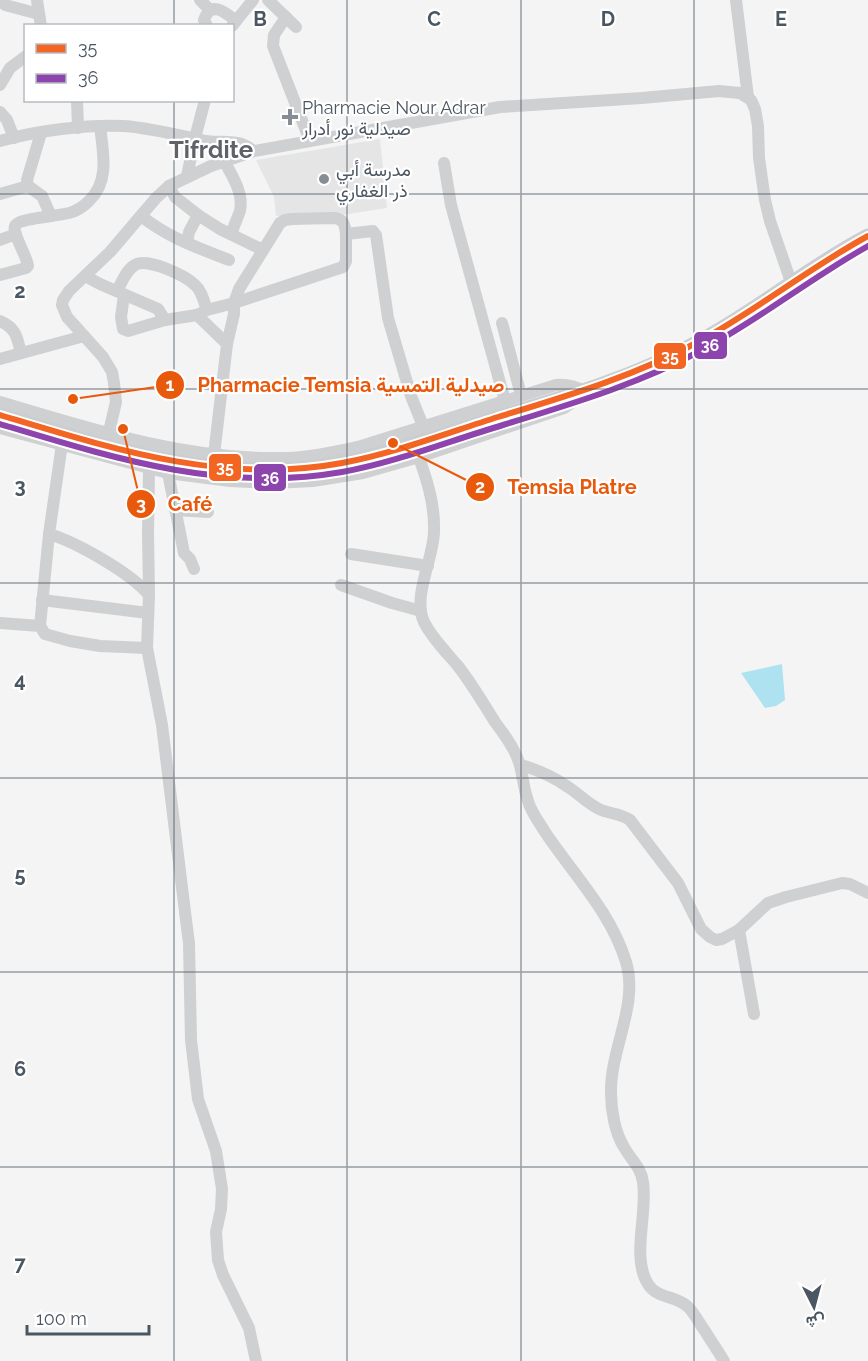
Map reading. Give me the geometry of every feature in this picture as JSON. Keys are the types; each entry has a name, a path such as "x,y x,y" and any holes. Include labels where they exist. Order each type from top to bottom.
{"main road":[{"path":"0,415 63,439 105,444 184,463 225,466 274,476 361,459 414,444 513,402 584,391 647,368 700,342 848,246 868,236"}],"street":[{"path":"3,0 5,5 40,20"},
{"path":"37,0 40,20"},
{"path":"200,0 210,10"},
{"path":"206,24 204,20 206,15 210,10 216,8 221,9 234,24 253,0"},
{"path":"268,0 296,27"},
{"path":"736,0 748,97 757,117 759,158 765,200 791,282"},
{"path":"286,17 274,35 273,46 310,141"},
{"path":"2,77 24,58"},
{"path":"105,444 116,402 112,372 103,357 67,317 62,302 66,295 110,252 156,198 169,186 187,176 254,151 500,107 719,91 748,97"},
{"path":"77,102 78,128"},
{"path":"187,176 205,102"},
{"path":"0,112 7,120 14,138"},
{"path":"0,275 28,266 16,234 15,227 19,223 78,210 86,205 98,190 104,176 100,126"},
{"path":"0,141 78,128 123,126 208,141 243,144 254,151"},
{"path":"41,133 27,180 28,186 42,196 51,216"},
{"path":"224,161 240,198 240,210 231,234"},
{"path":"444,163 451,205 513,402"},
{"path":"0,194 28,186"},
{"path":"169,186 175,197 198,215 219,229 262,250"},
{"path":"187,243 189,232 198,215"},
{"path":"141,216 162,232 229,260"},
{"path":"225,466 227,344 234,303 240,289 276,227 285,220 339,218 344,223 346,234 346,261 343,267 234,303 202,312 165,320 128,331 123,329 121,317 120,293 125,276 136,264 143,263 154,264 183,276 197,286 202,312 227,344"},
{"path":"346,234 373,231 376,235 388,318 411,396 423,426 414,444 429,490 434,521 434,540 422,598 421,611 425,624 464,674 509,741 521,765 530,807 597,903 615,936 626,963 629,989 626,1012 614,1059 611,1095 621,1142 639,1167 643,1181 645,1194 641,1252 645,1279 652,1289 687,1306 724,1361"},
{"path":"0,240 16,234"},
{"path":"85,276 158,309 165,320"},
{"path":"0,321 14,331 21,353"},
{"path":"502,323 513,402"},
{"path":"0,359 84,336"},
{"path":"0,402 68,422 149,468 168,473 308,456 358,447 414,444 564,408 579,398 584,391"},
{"path":"423,426 513,402"},
{"path":"0,428 63,439 42,600 40,626 45,634 100,646 147,648"},
{"path":"149,468 147,648 162,725 189,943 191,1040 198,1099 216,1151 221,1179 221,1209 216,1232 218,1260 249,1328 256,1361"},
{"path":"168,473 184,553 190,559 194,569"},
{"path":"175,510 208,512"},
{"path":"49,534 61,537 109,564 149,595"},
{"path":"351,554 428,566"},
{"path":"341,585 421,611"},
{"path":"42,600 148,613"},
{"path":"0,623 40,626"},
{"path":"521,765 541,771 601,810 625,816 630,820 678,883 698,924 706,934 716,940 739,930 768,903 786,897 842,883 850,884 868,893"},
{"path":"739,930 754,1014"}],"shaded area":[{"name":"مدرسة أبي ذر الغفاري","path":"380,139 387,208 342,215 276,216 274,197 256,160"}],"water":[{"path":"782,664 785,700 776,706 765,708 741,673"}],"transit line":[{"name":"35","path":"0,415 126,451 211,466 254,470 298,469 342,463 421,442 575,393 650,365 720,330 868,236"},
{"name":"36","path":"0,424 126,460 211,475 254,478 297,477 362,468 554,409 654,373 723,338 868,246"}],"place":[{"name":"Pharmacie Nour Adrar صيدلية نور أدرار","path":"290,117"},
{"name":"مدرسة أبي ذر الغفاري","path":"324,179"},
{"name":"Pharmacie Temsia صيدلية التمسية","path":"73,399"},
{"name":"Café","path":"123,429"},
{"name":"Temsia Platre","path":"393,443"}],"district":[{"name":"Tifrdite","path":"211,149"}]}
